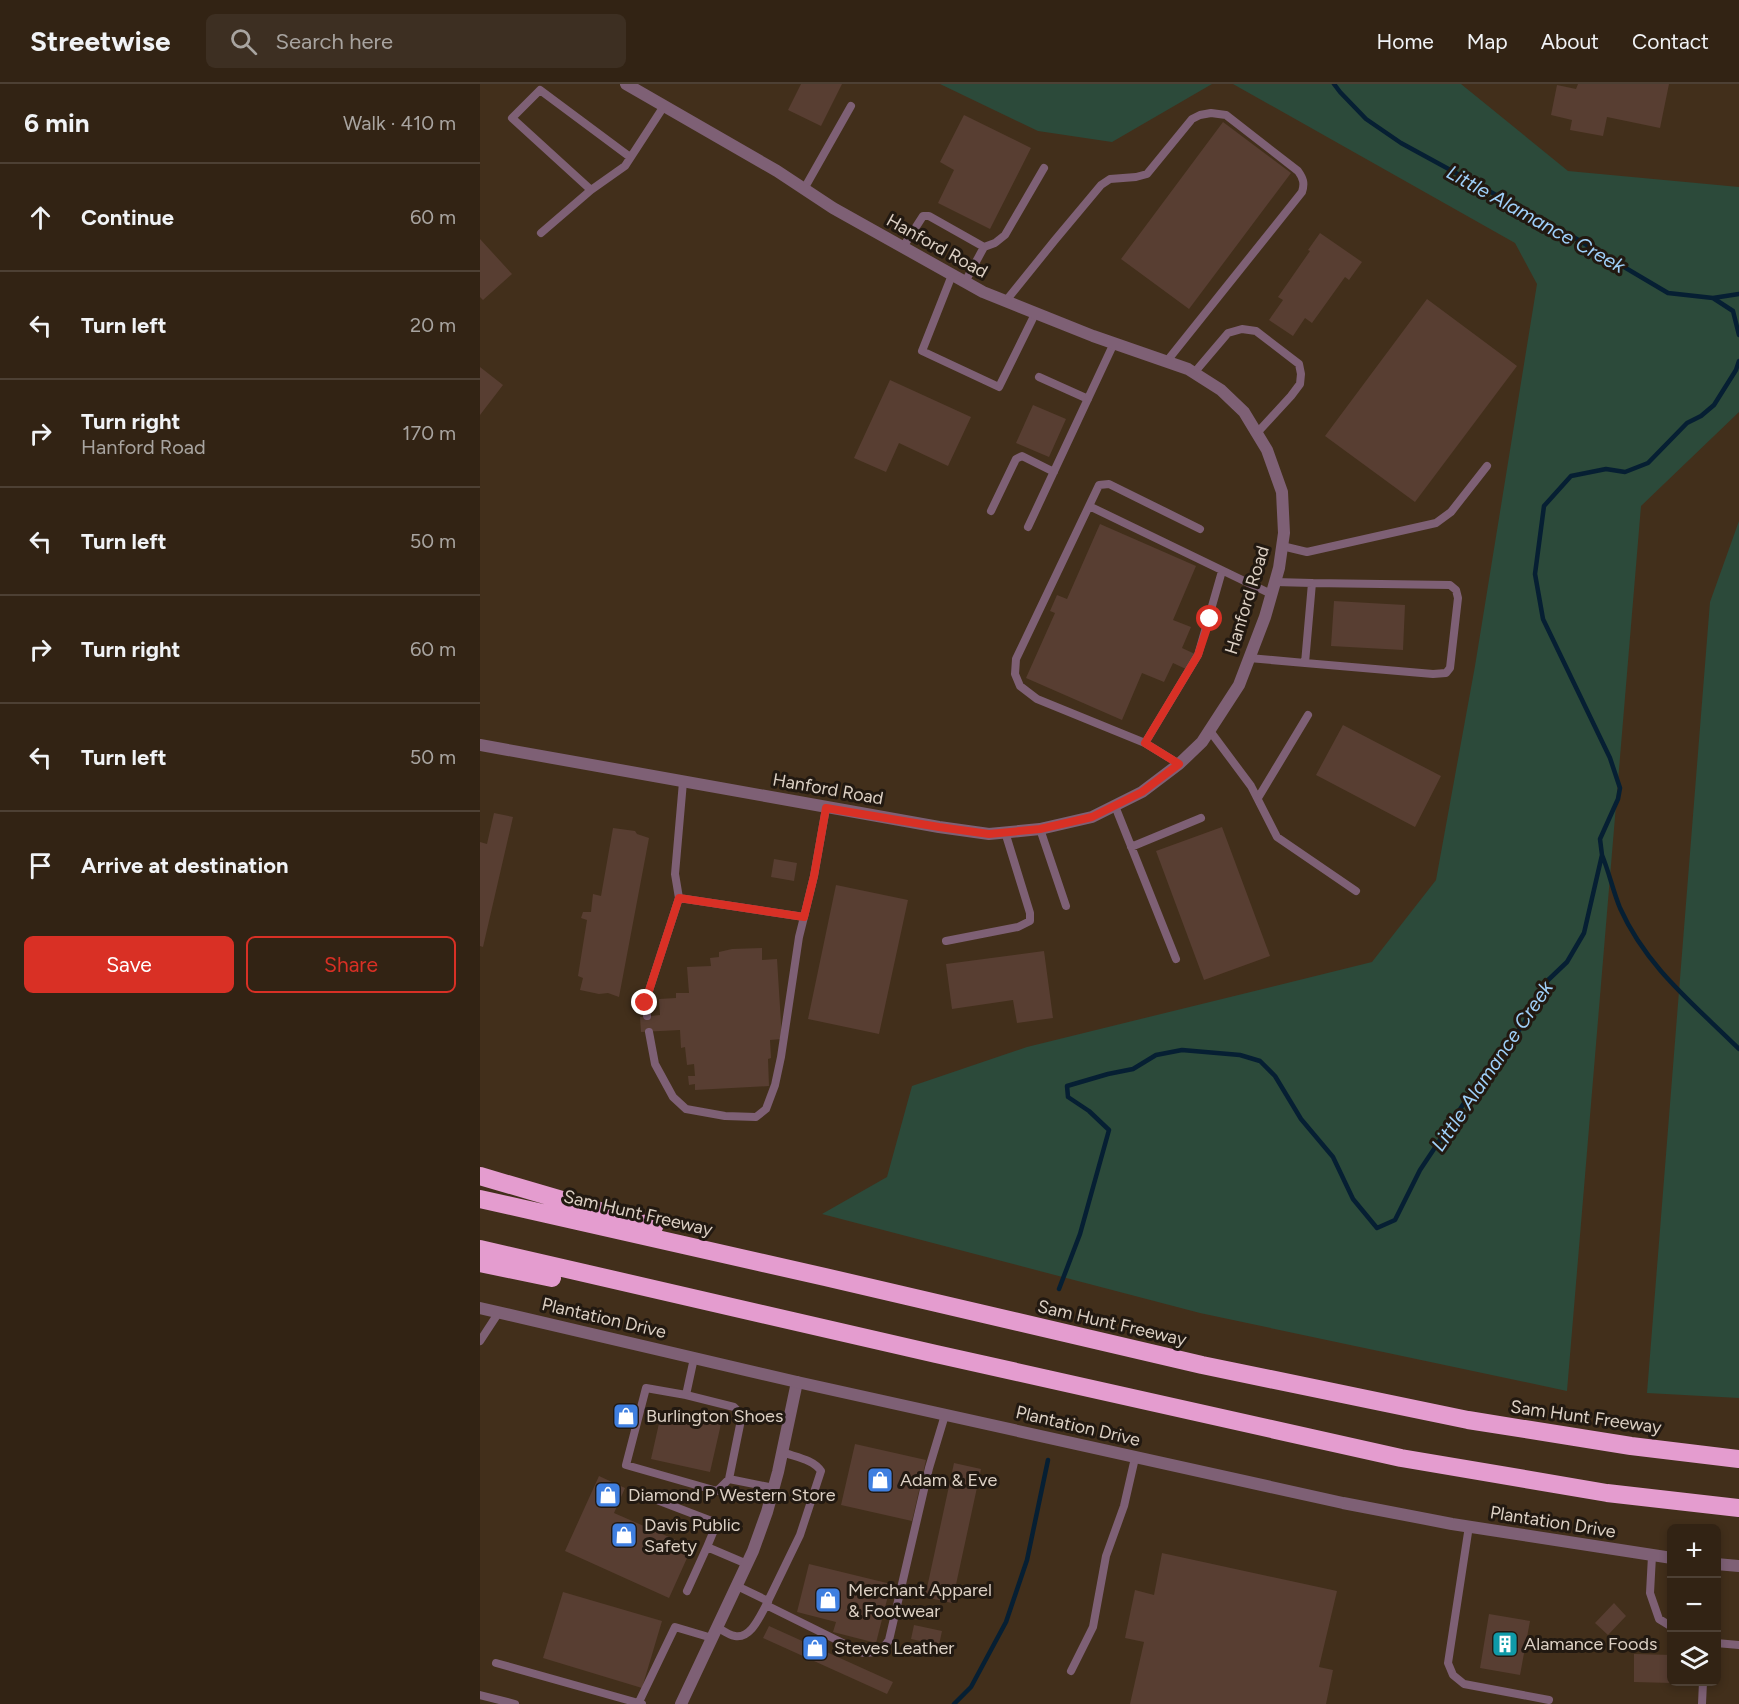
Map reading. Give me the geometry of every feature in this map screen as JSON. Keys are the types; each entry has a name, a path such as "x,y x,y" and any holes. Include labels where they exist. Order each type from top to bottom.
{"highway":[{"path":"480,1176 825,1277"},
{"name":"Sam Hunt Freeway","path":"480,1199 1202,1365 1468,1420 1631,1446 1739,1459"},
{"path":"480,1249 1401,1458 1607,1493 1739,1508"},
{"path":"480,1263 936,1354"}],"street":[{"name":"Hanford Road","path":"480,745 939,827 989,834 1040,829 1092,817 1142,792 1179,764 1202,742 1239,685 1275,582 1284,533 1282,492 1268,450 1244,412 1221,390 1194,373 1167,361 1035,314 983,292 833,208 777,171 626,84"},
{"name":"Plantation Drive","path":"480,1308 797,1382 1343,1503 1468,1526 1667,1558"},
{"path":"681,1704 747,1564 767,1512 797,1382"},
{"path":"1721,1564 1739,1566"}],"lane":[{"path":"591,190 512,118 540,90 630,157"},
{"path":"541,234 591,190 625,166 664,106"},
{"path":"804,189 851,106"},
{"path":"1005,302 1101,185 1110,179 1147,174 1192,120 1200,115 1211,113 1226,115 1298,171 1303,178 1304,186 1302,192 1167,361"},
{"path":"965,282 984,247 995,243 1005,235 1044,168"},
{"path":"903,247 922,216 929,216 984,247"},
{"path":"952,275 921,351 931,356 999,387 1035,314"},
{"path":"1194,373 1228,333 1242,329 1256,331 1299,364 1300,384 1257,433"},
{"path":"1028,527 1114,343"},
{"path":"1039,377 1088,399"},
{"path":"991,511 1016,459 1022,456 1054,472"},
{"path":"1282,546 1308,552 1436,523 1451,512 1487,466"},
{"path":"1179,764 1145,743 1037,699 1020,686 1015,674 1016,659 1099,485 1109,484 1200,529"},
{"path":"1089,506 1271,594"},
{"path":"1145,743 1198,655 1222,571"},
{"path":"1249,658 1433,674 1446,673 1450,668 1458,598 1456,590 1450,585 1275,582"},
{"path":"1305,663 1312,583"},
{"path":"1258,798 1308,715"},
{"path":"1210,731 1258,798 1277,837 1356,891"},
{"path":"647,1016 645,1003 679,898 675,874 683,782"},
{"path":"1115,806 1176,959"},
{"path":"649,1032 655,1064 673,1096 686,1109 725,1116 756,1117 766,1109 781,1057 799,937 814,876 826,808"},
{"path":"1131,847 1201,818"},
{"path":"1040,829 1066,906"},
{"path":"946,941 1018,927 1030,921 1030,913 1005,832"},
{"path":"679,898 804,917"},
{"path":"480,1341 499,1312"},
{"path":"686,1395 694,1358"},
{"path":"646,1388 686,1395 734,1407 742,1414 729,1479 717,1491 626,1465 646,1388"},
{"path":"737,1586 863,1653 875,1653 884,1648 889,1640 929,1468 945,1415"},
{"path":"496,1663 640,1704 675,1627 743,1636 752,1629 767,1603 800,1535 821,1475 818,1466 812,1462 782,1452"},
{"path":"1071,1671 1093,1627 1106,1556 1124,1506 1135,1458"},
{"path":"729,1479 774,1488"},
{"path":"649,1497 717,1523 687,1591"},
{"path":"1468,1526 1448,1663 1453,1675 1464,1684 1549,1700"},
{"path":"707,1547 747,1564"},
{"path":"1652,1556 1650,1593 1659,1619 1667,1624"},
{"path":"1721,1643 1739,1645"},
{"path":"1702,1704 1703,1686"},
{"path":"480,1695 515,1704"}],"green space":[{"path":"940,84 1212,84 1112,142 1038,131"},
{"path":"1233,84 1461,84 1568,171 1739,187 1739,412 1641,506 1567,1391 1200,1313 822,1214 887,1177 912,1086 1027,1047 1372,962 1436,880 1475,666 1537,284 1515,243"},
{"path":"1739,521 1739,1398 1647,1393 1710,602"}],"building":[{"path":"801,84 842,84 821,126 788,110"},
{"path":"1578,84 1669,84 1660,128 1607,117 1603,136 1570,130 1572,120 1551,115 1557,85 1576,89"},
{"path":"964,115 1031,148 990,229 938,203 954,170 940,162"},
{"path":"1223,122 1291,173 1189,309 1121,259"},
{"path":"1320,233 1362,262 1349,280 1345,277 1312,323 1305,318 1293,336 1269,320 1283,300 1278,297"},
{"path":"480,239 512,274 483,300 480,297"},
{"path":"1427,299 1517,366 1415,502 1325,436"},
{"path":"480,367 503,385 480,415"},
{"path":"890,380 971,417 948,466 899,443 886,472 854,458"},
{"path":"1033,405 1066,419 1049,457 1016,443"},
{"path":"1100,524 1196,566 1173,620 1191,627 1182,648 1195,654 1188,670 1173,663 1164,682 1142,673 1122,720 1026,678 1055,613 1050,611 1057,595 1067,599"},
{"path":"1334,601 1405,605 1403,650 1331,646"},
{"path":"1343,725 1441,776 1415,827 1316,775"},
{"path":"494,813 513,817 483,947 480,946 480,842 487,844"},
{"path":"1222,827 1270,956 1204,980 1156,851"},
{"path":"613,828 635,831 649,838 619,997 608,993 599,994 580,990 583,978 578,976 587,920 581,918 583,912 591,912 593,894 601,896"},
{"path":"774,859 797,863 794,881 771,877"},
{"path":"836,885 908,900 879,1034 808,1019"},
{"path":"762,948 762,960 777,959 782,1039 770,1040 769,1086 695,1090 695,1084 689,1085 688,1076 695,1076 694,1064 687,1065 685,1047 681,1048 680,1030 641,1032 640,1017 660,1015 659,999 676,998 676,993 689,993 687,967 711,966 710,958 719,957 719,952"},
{"path":"1044,951 1053,1018 1017,1023 1013,1000 952,1009 946,964"},
{"path":"662,1410 721,1424 710,1472 651,1459"},
{"path":"855,1444 926,1460 912,1521 841,1505"},
{"path":"954,1463 981,1469 952,1603 925,1597"},
{"path":"599,1476 625,1488 614,1513 692,1547 669,1598 565,1551"},
{"path":"1162,1553 1337,1591 1319,1667 1333,1670 1326,1704 1130,1704 1144,1642 1125,1638 1135,1590 1154,1595"},
{"path":"809,1564 891,1584 876,1643 833,1632 836,1622 797,1612"},
{"path":"563,1592 662,1621 642,1688 543,1658"},
{"path":"1614,1603 1626,1616 1608,1635 1595,1623"},
{"name":"Alamance Foods","path":"1489,1614 1530,1621 1520,1675 1480,1668"},
{"path":"914,1625 942,1631 939,1645 911,1639"},
{"path":"769,1626 893,1682 887,1694 763,1638"},
{"path":"1634,1654 1667,1655 1667,1683 1634,1682"}],"waterway":[{"name":"Little Alamance Creek","path":"1334,84 1366,119 1401,143 1575,238 1668,293 1713,298 1733,311 1739,335"},
{"path":"1713,298 1739,294"},
{"name":"Little Alamance Creek","path":"1059,1289 1080,1234 1109,1130 1089,1111 1068,1097 1067,1086 1133,1069 1156,1055 1182,1050 1240,1055 1260,1061 1275,1076 1301,1119 1333,1157 1353,1199 1377,1228 1395,1220 1420,1170 1466,1100 1525,1022 1545,983 1567,962 1584,933 1602,855 1600,839 1618,799 1620,788 1610,758 1543,619 1535,574 1544,506 1571,476 1606,469 1625,472 1648,463 1687,423 1701,416 1714,405 1736,370 1739,361"},
{"path":"1602,855 1620,908 1644,949 1673,984 1739,1049"},
{"name":"Little Alamance Creek","path":"954,1704 971,1687 1006,1622 1027,1560 1048,1460"}],"place":[{"name":"Burlington Shoes","path":"626,1416"},
{"name":"Adam & Eve","path":"880,1480"},
{"name":"Diamond P Western Store","path":"608,1495"},
{"name":"Davis Public Safety","path":"624,1535"},
{"name":"Merchant Apparel & Footwear","path":"828,1600"},
{"name":"Alamance Foods","path":"1505,1644"},
{"name":"Steves Leather","path":"815,1648"}],"route":[{"path":"645,1003 679,898 804,917 826,808 989,834 1040,829 1092,817 1142,792 1179,764 1145,743 1198,655 1210,619"}]}
